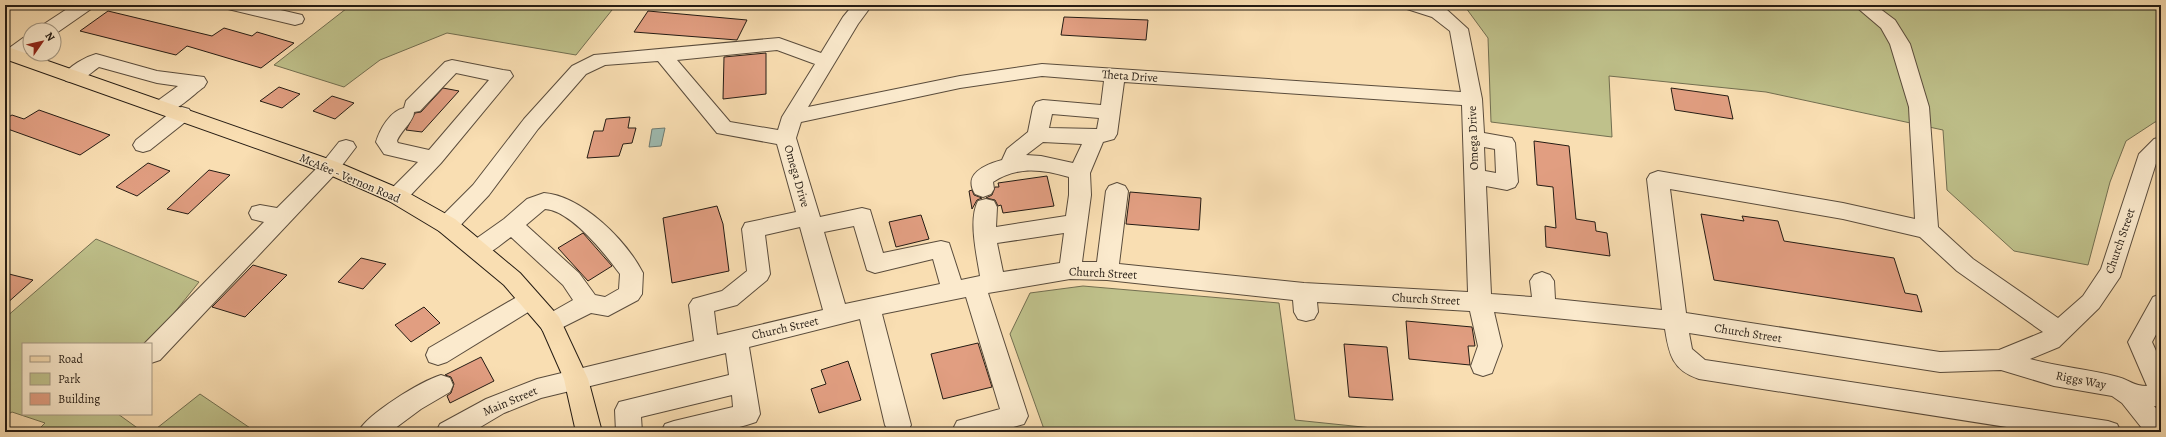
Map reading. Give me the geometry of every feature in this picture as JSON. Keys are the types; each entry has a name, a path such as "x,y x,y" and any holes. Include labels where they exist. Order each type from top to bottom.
{"main road":[{"name":"McAfee - Vernon Road","path":"8,54 173,110 330,167 397,196 447,225 478,249 512,279 551,324 576,379 589,432"}],"street":[{"path":"60,22 84,5"},
{"path":"234,5 295,19"},
{"name":"Omega Drive","path":"837,316 786,138 792,117 850,21 862,5"},
{"name":"Omega Drive","path":"1413,5 1439,13 1459,29 1472,99 1480,302 1490,346 1483,366"},
{"path":"1863,5 1888,24 1900,44 1919,107 1927,230"},
{"path":"447,225 481,190 531,124 579,70 601,59 663,55 779,44 826,61"},
{"path":"8,54 22,46"},
{"path":"663,55 724,128 786,138"},
{"path":"73,76 96,60 157,77 197,82 143,145"},
{"path":"397,196 434,158 503,76 452,66 390,131 386,142 391,149 434,158"},
{"name":"Theta Drive","path":"792,117 1002,75 1042,70 1472,99"},
{"path":"1011,163 1014,154 1038,135 1095,138 1107,134 1115,75"},
{"path":"1038,135 1043,107 1110,112"},
{"path":"1070,270 1080,195 1079,173 1095,138"},
{"path":"1473,138 1506,143 1507,182 1474,177"},
{"name":"Church Street","path":"576,379 869,308 973,286 1070,270 1107,271 1305,302 1480,302 1675,321 1940,362 2001,360 2050,340 2091,302 2112,271 2149,154 2161,144"},
{"path":"152,353 181,328 265,245 282,217 330,167 346,147"},
{"path":"973,286 985,237 982,179 993,170 1011,163 1054,164 1079,173"},
{"path":"2059,331 1965,265 1927,230 1843,211 1658,179 1675,321 1681,354 1699,369 2108,432"},
{"path":"1107,271 1117,191"},
{"path":"478,249 512,225 531,207 544,201 560,203 592,227 621,258 632,273 630,294 608,307 588,303 551,324"},
{"path":"260,213 282,217"},
{"path":"707,347 701,305 729,299 759,274 753,229 862,216 875,264 941,249 973,286 1015,416 966,429"},
{"path":"985,237 1076,223"},
{"path":"512,225 571,279 588,303"},
{"path":"1542,281 1544,308"},
{"path":"438,355 530,300"},
{"path":"2161,304 2140,342 2161,390"},
{"path":"869,308 898,425"},
{"path":"674,432 747,414 736,340"},
{"name":"Riggs Way","path":"2001,360 2054,376 2118,387 2132,396 2161,396"},
{"name":"Main Street","path":"449,432 495,406 537,389 576,379"},
{"path":"629,432 628,410 742,382"},
{"path":"371,432 412,402 441,385"},
{"path":"2132,396 2160,432"}],"green space":[{"path":"351,5 616,5 576,55 447,33 380,60 344,87 274,65"},
{"path":"1472,5 2161,5 2161,121 2155,122 2126,141 2110,182 2088,265 2014,251 1947,190 1943,130 1766,92 1609,76 1612,137 1491,122 1488,38 1466,8"},
{"path":"96,239 199,282 150,343 22,343 22,415 119,415 143,432 36,432 45,423 12,412 5,416 5,318"},
{"path":"1083,286 1279,303 1295,420 1411,432 1045,432 1010,334 1030,293"},
{"path":"200,394 256,432 152,432"}],"water":[{"path":"665,128 661,146 649,147 652,129"}],"building":[{"path":"108,11 212,36 224,28 252,36 257,32 294,43 261,68 187,46 176,55 80,31"},
{"path":"648,11 747,20 737,40 634,32"},
{"path":"1064,17 1148,20 1146,40 1061,35"},
{"path":"766,53 766,94 723,99 724,57"},
{"path":"279,87 300,94 282,108 260,101"},
{"path":"443,88 459,91 422,132 406,130 415,113 421,112"},
{"path":"1671,88 1728,96 1733,119 1675,110"},
{"path":"332,96 354,103 335,119 313,111"},
{"path":"39,110 110,135 80,155 5,128 5,119 12,115 24,119"},
{"path":"630,117 628,128 636,128 632,143 623,144 619,156 587,158 594,131 603,131 606,119"},
{"path":"1534,141 1569,146 1576,219 1595,222 1596,231 1607,233 1610,256 1546,247 1545,226 1556,228 1553,187 1537,185"},
{"path":"148,163 170,171 137,196 116,187"},
{"path":"209,170 230,175 188,214 167,209"},
{"path":"1047,176 1054,206 1003,213 1001,205 998,206 995,200 986,198 992,195 995,187 999,187 998,183"},
{"path":"972,190 974,195 982,198 977,200 972,209 969,191"},
{"path":"1130,192 1201,198 1199,230 1126,224"},
{"path":"717,206 723,224 729,271 672,283 663,218"},
{"path":"1701,214 1744,221 1742,216 1778,221 1784,241 1894,258 1905,293 1917,295 1922,312 1714,280"},
{"path":"921,215 929,239 896,247 889,222"},
{"path":"583,233 612,266 588,281 558,248"},
{"path":"361,258 386,264 363,289 338,282"},
{"path":"253,265 287,275 245,317 212,307"},
{"path":"5,273 33,280 5,305"},
{"path":"424,307 440,323 411,342 395,325"},
{"path":"1406,321 1472,327 1475,346 1468,346 1470,365 1409,359"},
{"path":"978,343 992,387 943,399 931,354"},
{"path":"1344,344 1387,347 1393,400 1349,397"},
{"path":"481,357 494,381 450,403 447,396 451,393 454,384 451,377 445,375"},
{"path":"848,361 861,400 819,413 811,389 826,384 821,370"}]}
